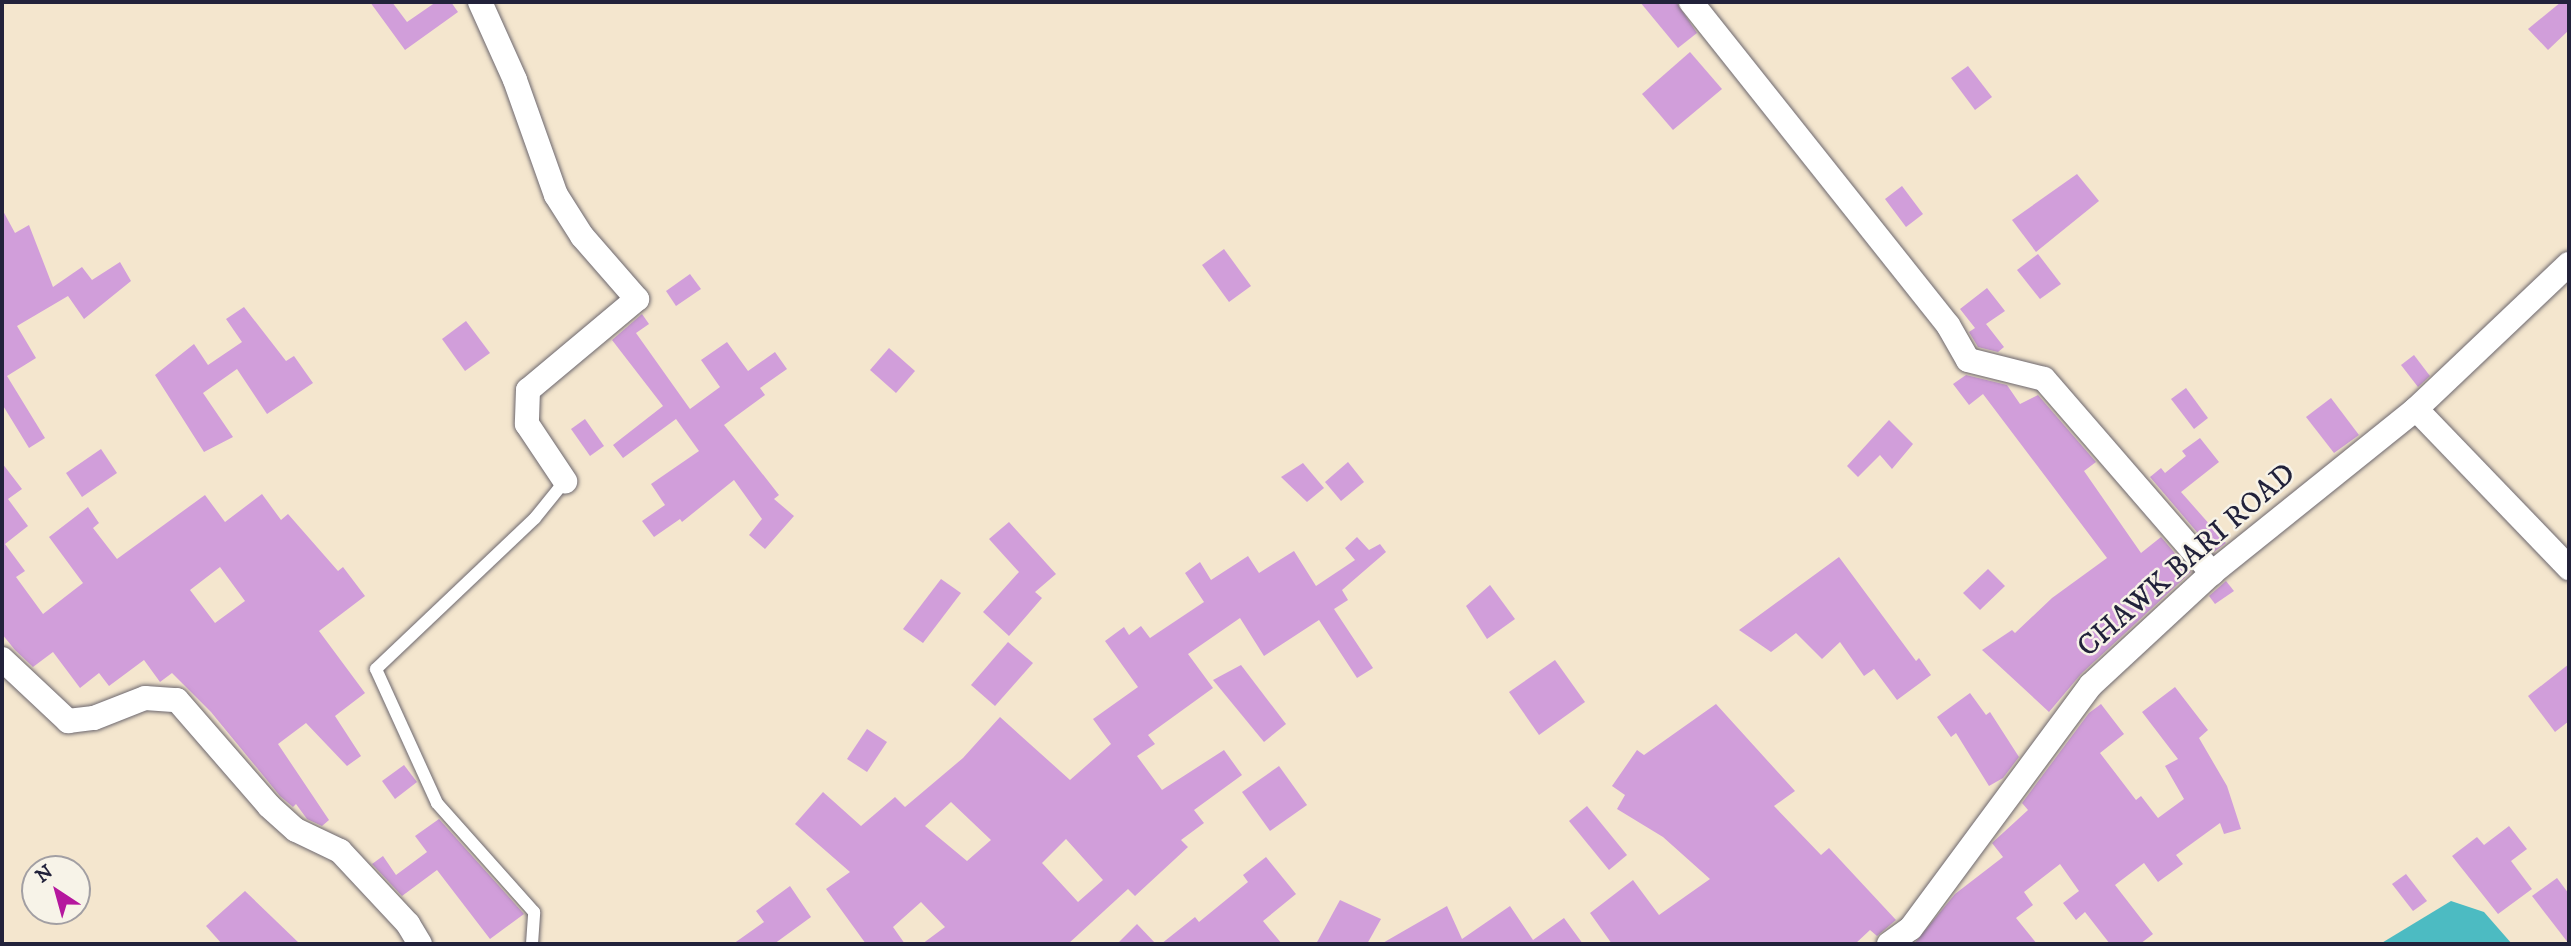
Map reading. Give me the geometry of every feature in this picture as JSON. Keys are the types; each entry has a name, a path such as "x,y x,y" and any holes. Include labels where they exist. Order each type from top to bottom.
{"street":[{"path":"480,2 515,80 556,195 582,236 637,299 528,390 527,424 565,481"},
{"path":"1691,2 1948,325 1968,360 2044,379 2212,573"},
{"name":"CHAWK BARI ROAD","path":"1889,944 1911,928 2091,685 2212,573 2416,409 2569,264"},
{"path":"2416,409 2569,568"},
{"path":"2,659 68,721 94,718 145,698 177,700 269,806 296,830 340,851 421,944"}],"lane":[{"path":"532,944 534,912 437,803 376,669 535,518 565,481"}],"water":[{"path":"2451,901 2484,912 2512,944 2380,944"}],"building":[{"path":"370,2 392,2 407,22 436,2 451,2 458,12 405,50"},
{"path":"1640,2 1676,2 1697,33 1678,48"},
{"path":"2561,2 2569,2 2569,30 2548,50 2528,29"},
{"path":"1690,52 1722,89 1673,130 1642,94"},
{"path":"1968,66 1992,97 1975,110 1951,78"},
{"path":"2077,174 2099,201 2036,252 2012,220"},
{"path":"1902,186 1923,214 1906,227 1885,199"},
{"path":"2,209 15,233 29,225 53,287 82,267 92,280 120,262 131,281 84,319 68,296 17,326 36,358 7,376 45,438 29,448 2,404"},
{"path":"1224,249 1251,286 1229,302 1202,265"},
{"path":"2038,254 2061,284 2040,299 2017,270"},
{"path":"690,274 701,289 676,306 666,291"},
{"path":"1987,288 2005,311 1986,324 2004,347 1998,352 1978,347 1969,332 1975,328 1960,309"},
{"path":"244,307 286,361 294,356 313,383 267,414 237,369 203,393 233,437 204,452 155,375 194,344 208,365 242,342 226,319"},
{"path":"642,314 649,324 636,333 690,409 720,387 701,360 727,342 748,371 775,352 787,369 760,388 765,395 724,425 779,495 774,499 794,516 765,549 749,535 762,519 734,480 682,522 680,519 654,537 642,521 665,505 651,484 699,451 676,419 623,458 613,445 663,406 612,340"},
{"path":"466,321 490,353 465,371 442,339"},
{"path":"889,348 915,371 896,393 870,370"},
{"path":"2414,355 2430,376 2418,387 2401,365"},
{"path":"1966,375 2007,385 2020,404 2038,395 2096,462 2084,471 2141,553 2161,537 2191,572 2081,674 2049,712 1982,650 2012,630 2015,633 2052,598 2107,558 1983,394 1969,405 1953,384"},
{"path":"2186,388 2208,418 2194,429 2171,399"},
{"path":"2331,398 2359,435 2334,453 2306,417"},
{"path":"585,419 604,446 590,456 571,429"},
{"path":"1889,420 1913,444 1892,469 1880,455 1858,477 1847,466"},
{"path":"2200,438 2219,462 2181,492 2226,543 2214,552 2150,477 2161,468 2165,473 2186,456 2182,451"},
{"path":"101,449 117,473 82,497 66,473"},
{"path":"1348,462 1364,482 1341,501 1325,482"},
{"path":"2,463 22,489 8,499 28,526 5,544 25,571 16,577 43,614 83,583 49,537 88,507 99,523 93,528 117,559 205,495 225,522 262,494 281,520 288,514 338,571 343,567 365,596 319,631 365,693 335,716 361,756 347,766 306,723 278,744 329,820 322,826 307,819 296,804 293,807 280,796 211,712 172,673 160,682 144,660 109,686 99,673 80,688 53,652 33,667 2,634","holes":["220,567 245,601 215,623 190,590"]},
{"path":"1303,463 1324,488 1307,502 1281,477"},
{"path":"1009,522 1056,574 1035,592 1042,598 1009,636 983,612 1019,572 989,539"},
{"path":"1357,537 1369,550 1380,544 1386,552 1342,590 1348,600 1334,609 1373,668 1357,678 1319,620 1264,656 1240,618 1188,654 1213,688 1148,735 1155,744 1137,756 1162,790 1224,750 1242,775 1194,810 1204,823 1181,840 1188,847 1135,896 1128,889 1068,944 922,944 945,927 921,902 893,927 905,944 866,944 826,889 850,872 795,824 823,792 861,826 895,797 905,807 963,758 1000,717 1070,780 1111,744 1093,719 1138,687 1105,641 1124,627 1129,635 1141,626 1150,638 1204,602 1185,573 1200,562 1211,580 1248,556 1259,573 1294,551 1316,586 1355,560 1345,548","holes":["951,802 991,840 967,861 925,826","1066,839 1103,880 1078,902 1042,863"]},
{"path":"1839,557 1916,661 1919,658 1931,675 1897,700 1874,669 1864,676 1840,642 1822,659 1796,633 1771,652 1739,630"},
{"path":"1988,569 2005,586 1980,610 1963,593"},
{"path":"941,579 961,593 923,643 903,629"},
{"path":"2226,581 2234,591 2215,604 2209,596"},
{"path":"1490,585 1515,619 1487,639 1466,606"},
{"path":"1008,642 1033,663 995,706 971,685"},
{"path":"1555,660 1585,702 1539,735 1509,692"},
{"path":"2569,664 2569,721 2555,732 2528,696"},
{"path":"1241,665 1286,724 1264,742 1213,680"},
{"path":"2175,687 2208,730 2199,738 2227,786 2241,829 2224,834 2220,823 2176,855 2183,864 2158,882 2144,863 2115,885 2153,934 2140,944 2110,944 2085,912 2076,920 2063,903 2079,891 2060,864 2024,892 2033,905 2016,918 2037,944 1914,944 1955,894 2003,857 1992,843 2028,810 2022,803 2089,713 2101,704 2124,734 2100,753 2136,800 2141,796 2158,818 2184,799 2165,766 2178,759 2142,712"},
{"path":"1970,693 1986,715 1990,712 2019,757 2003,778 1989,786 1956,733 1951,737 1937,717"},
{"path":"1716,704 1795,791 1774,806 1821,855 1829,848 1896,920 1877,936 1870,930 1855,944 1612,944 1590,913 1633,880 1659,915 1710,879 1663,837 1617,809 1625,795 1612,786 1637,750 1644,755"},
{"path":"867,729 887,742 867,772 847,759"},
{"path":"404,765 417,782 395,799 382,781"},
{"path":"1279,766 1307,805 1270,831 1242,792"},
{"path":"1587,806 1627,855 1609,870 1569,821"},
{"path":"439,819 524,914 490,939 437,870 402,896 372,864 383,856 396,875 427,852 415,836"},
{"path":"2509,826 2527,849 2511,861 2532,889 2498,914 2452,856 2477,837 2484,845"},
{"path":"1266,857 1296,894 1263,921 1282,944 1161,944 1195,917 1199,922 1248,882 1243,875"},
{"path":"2406,874 2427,901 2413,911 2392,884"},
{"path":"2557,878 2569,894 2569,944 2532,896"},
{"path":"790,886 811,917 774,944 733,944 764,922 756,911"},
{"path":"245,891 300,944 222,944 206,926"},
{"path":"1340,900 1381,919 1367,944 1316,944"},
{"path":"1447,906 1462,939 1510,906 1533,940 1564,918 1583,944 1381,944"},
{"path":"1137,924 1156,944 1117,944"}]}
